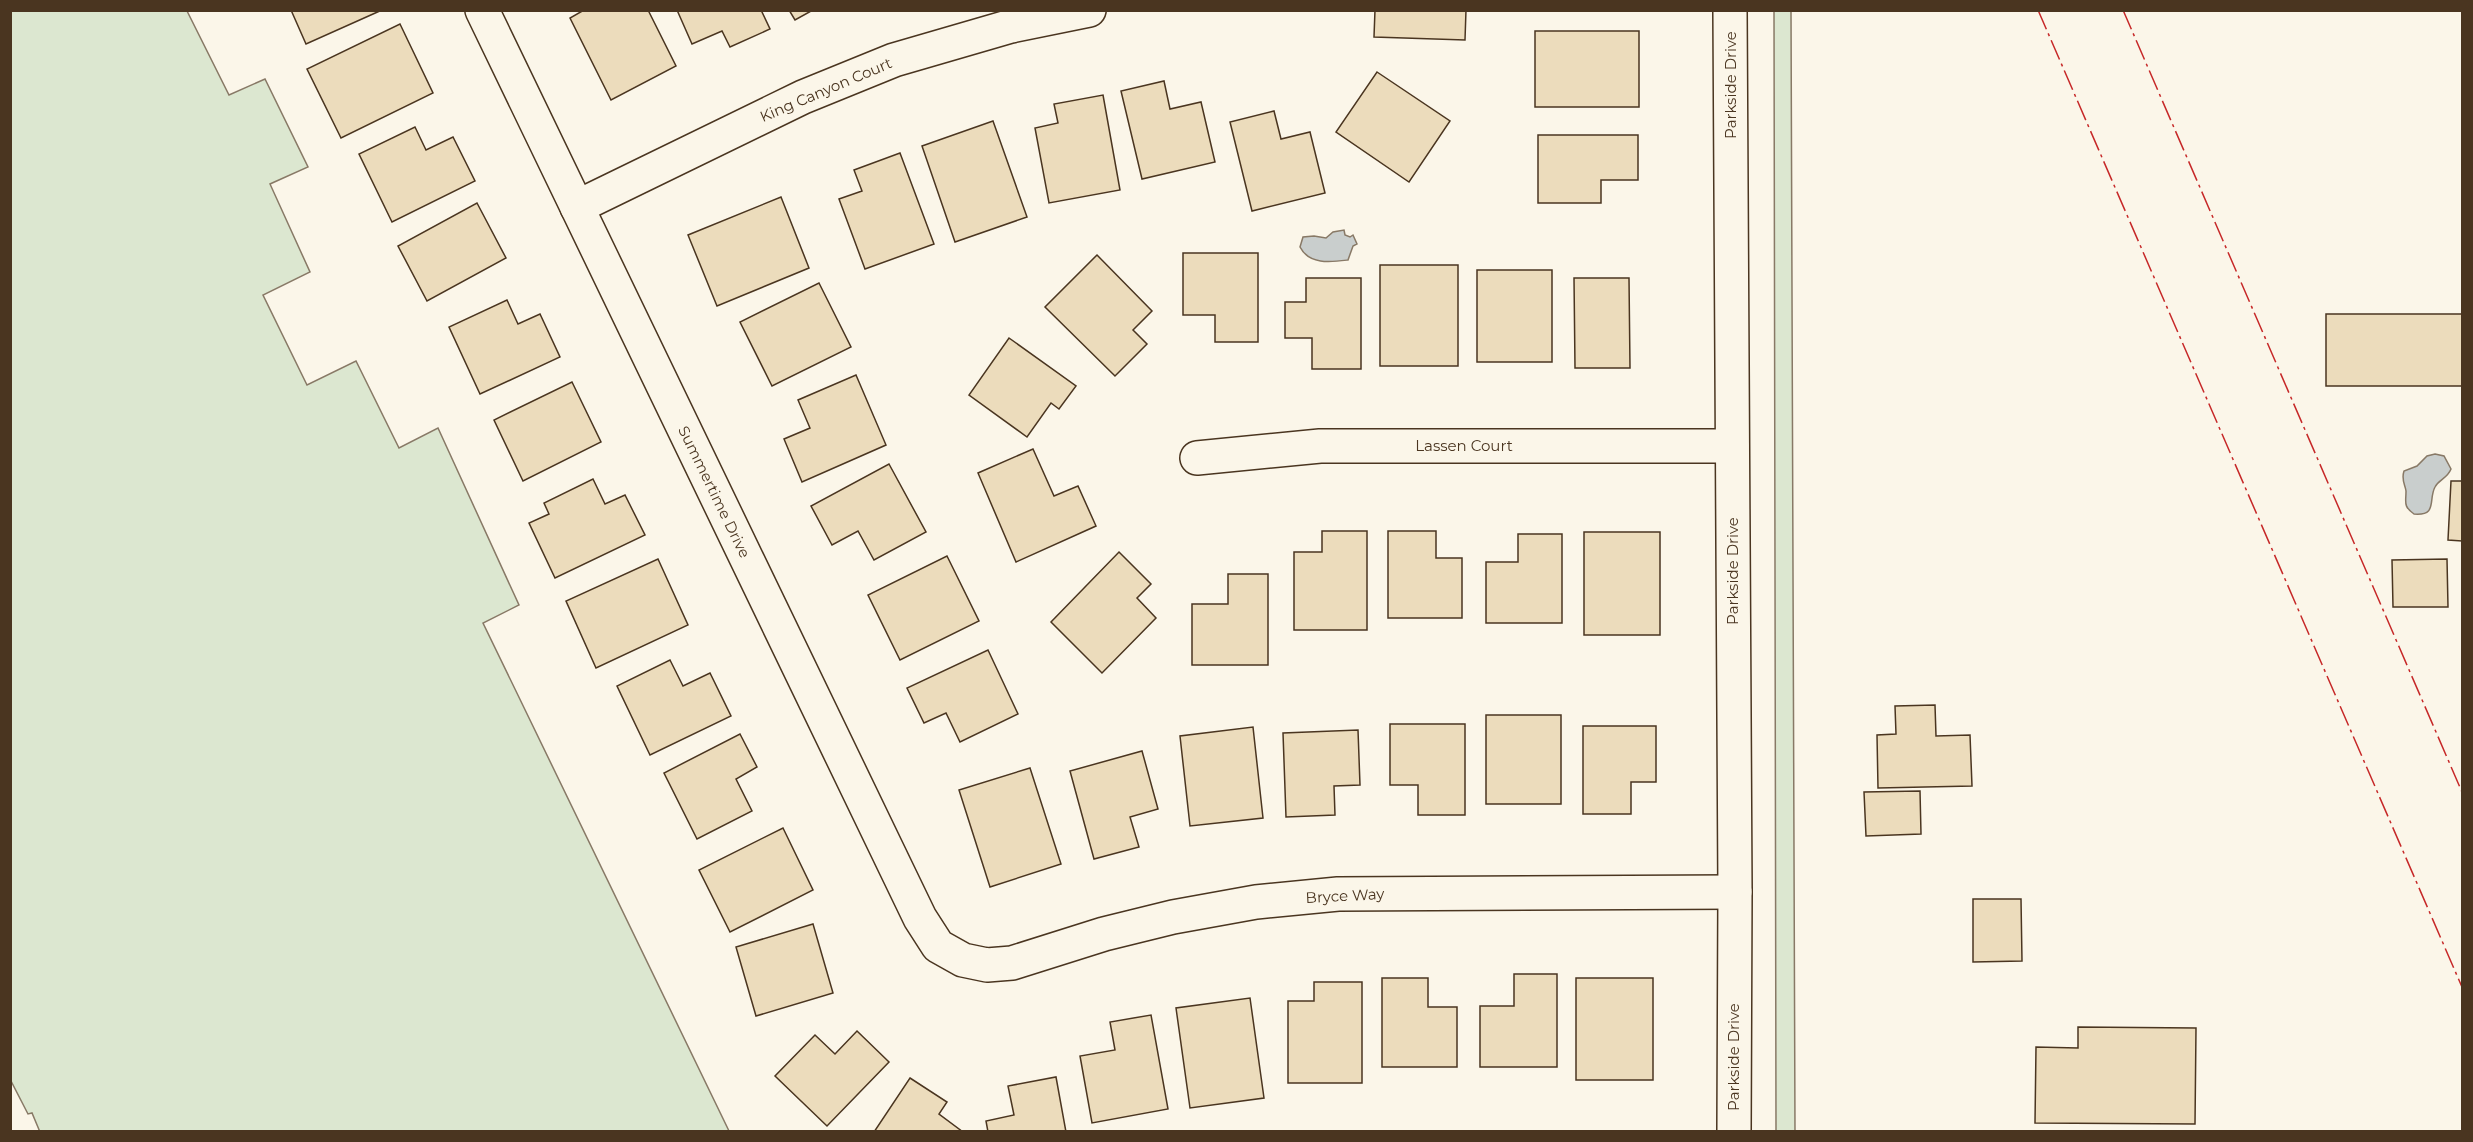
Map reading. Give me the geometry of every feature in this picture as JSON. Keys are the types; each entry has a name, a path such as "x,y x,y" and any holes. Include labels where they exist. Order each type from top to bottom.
{"street":[{"name":"Summertime Drive","path":"482,10 920,918 938,946 963,960"},
{"name":"King Canyon Court","path":"577,207 803,97 894,60 1011,26 1089,10"},
{"name":"Parkside Drive","path":"1730,10 1735,892 1734,1131"},
{"name":"Lassen Court","path":"1197,458 1320,446 1732,446"},
{"name":"Bryce Way","path":"963,960 987,965 1012,963 1104,934 1173,917 1256,902 1338,894 1735,892"}],"green space":[{"path":"11,10 187,11 229,95 265,79 308,167 270,184 310,272 263,295 307,385 356,361 399,448 438,428 519,605 483,623 729,1131 40,1132 32,1113 28,1114 10,1079"},
{"path":"1774,11 1791,11 1795,1132 1776,1131"}],"shaded area":[{"path":"1344,230 1345,235 1350,237 1353,235 1357,244 1353,246 1348,260 1328,262 1315,260 1304,253 1300,247 1303,237 1326,238 1333,232"},
{"path":"2435,454 2444,456 2451,469 2435,487 2429,510 2422,514 2414,514 2406,504 2404,471 2417,466 2427,456"}],"building":[{"path":"291,10 382,10 306,44"},
{"path":"584,10 648,10 676,66 611,100 570,18"},
{"path":"677,10 761,10 770,29 730,47 722,31 692,44"},
{"path":"789,10 813,10 795,20"},
{"path":"1375,10 1466,10 1465,40 1374,37"},
{"path":"400,24 433,93 341,138 307,69"},
{"path":"1535,31 1639,31 1639,107 1535,107"},
{"path":"1377,72 1450,121 1409,182 1336,132"},
{"path":"1164,81 1170,109 1201,102 1215,162 1142,179 1121,91"},
{"path":"1103,95 1120,190 1049,203 1035,128 1058,123 1054,104"},
{"path":"1274,111 1281,139 1310,132 1325,193 1252,211 1230,122"},
{"path":"993,121 1027,217 955,242 922,146"},
{"path":"415,127 426,150 453,137 475,181 392,222 359,154"},
{"path":"1538,135 1638,135 1638,180 1601,180 1601,203 1538,203"},
{"path":"900,153 934,244 865,269 839,199 862,191 854,170"},
{"path":"781,197 809,268 717,306 688,235"},
{"path":"477,203 506,258 427,301 398,246"},
{"path":"1183,253 1258,253 1258,342 1215,342 1215,315 1183,315"},
{"path":"1097,255 1152,311 1133,330 1147,344 1115,376 1045,307"},
{"path":"1380,265 1458,265 1458,366 1380,366"},
{"path":"1477,270 1552,270 1552,362 1477,362"},
{"path":"1306,278 1361,278 1361,369 1312,369 1312,338 1285,338 1285,302 1306,302"},
{"path":"1574,278 1629,278 1630,368 1575,368"},
{"path":"819,283 851,347 772,386 740,322"},
{"path":"507,300 518,324 540,314 560,357 480,394 449,327"},
{"path":"2326,314 2462,314 2462,386 2326,386"},
{"path":"1009,338 1076,386 1059,409 1051,403 1027,437 969,395"},
{"path":"856,375 886,445 802,482 784,439 810,428 798,400"},
{"path":"572,382 601,442 523,481 494,420"},
{"path":"1033,449 1054,496 1078,486 1096,526 1016,562 978,473"},
{"path":"889,464 926,532 874,560 858,531 832,545 811,506"},
{"path":"593,479 605,504 625,495 645,535 555,578 529,523 549,514 544,503"},
{"path":"2451,481 2462,481 2462,541 2448,540"},
{"path":"1322,531 1367,531 1367,630 1294,630 1294,552 1322,552"},
{"path":"1388,531 1436,531 1436,558 1462,558 1462,618 1388,618"},
{"path":"1584,532 1660,532 1660,635 1584,635"},
{"path":"1518,534 1562,534 1562,623 1486,623 1486,562 1518,562"},
{"path":"1119,552 1151,584 1137,598 1156,618 1102,673 1051,622"},
{"path":"947,556 979,621 900,660 868,595"},
{"path":"658,559 688,625 596,668 566,601"},
{"path":"2447,559 2448,607 2393,607 2392,560"},
{"path":"1228,574 1268,574 1268,665 1192,665 1192,604 1228,604"},
{"path":"988,650 1018,714 960,742 946,713 924,723 907,688"},
{"path":"670,660 683,686 710,673 731,716 650,755 617,686"},
{"path":"1935,705 1936,736 1970,735 1972,786 1878,788 1877,735 1896,734 1895,706"},
{"path":"1486,715 1561,715 1561,804 1486,804"},
{"path":"1390,724 1465,724 1465,815 1418,815 1418,785 1390,785"},
{"path":"1583,726 1656,726 1656,782 1631,782 1631,814 1583,814"},
{"path":"1253,727 1263,818 1190,826 1180,736"},
{"path":"1358,730 1360,785 1334,786 1335,815 1286,817 1283,733"},
{"path":"740,734 757,767 736,779 752,811 697,839 664,773"},
{"path":"1142,751 1158,809 1130,817 1139,847 1094,859 1070,771"},
{"path":"1030,768 1061,864 990,887 959,790"},
{"path":"1920,791 1921,834 1866,836 1864,792"},
{"path":"783,828 813,890 730,932 699,870"},
{"path":"1973,899 2021,899 2022,961 1973,962"},
{"path":"813,924 833,993 756,1016 736,947"},
{"path":"1514,974 1557,974 1557,1067 1480,1067 1480,1006 1514,1006"},
{"path":"1382,978 1428,978 1428,1007 1457,1007 1457,1067 1382,1067"},
{"path":"1576,978 1653,978 1653,1080 1576,1080"},
{"path":"1314,982 1362,982 1362,1083 1288,1083 1288,1001 1314,1001"},
{"path":"1250,998 1264,1098 1190,1108 1176,1008"},
{"path":"1151,1015 1168,1109 1092,1123 1080,1056 1115,1050 1110,1022"},
{"path":"2078,1027 2196,1028 2195,1124 2035,1123 2036,1047 2078,1048"},
{"path":"857,1031 889,1062 827,1126 775,1076 815,1035 835,1054"},
{"path":"1056,1077 1066,1132 988,1132 986,1121 1014,1115 1008,1086"},
{"path":"910,1078 947,1102 939,1114 963,1132 874,1132"}],"power":[{"path":"2038,10 2462,987"},
{"path":"2123,10 2462,792"}]}
